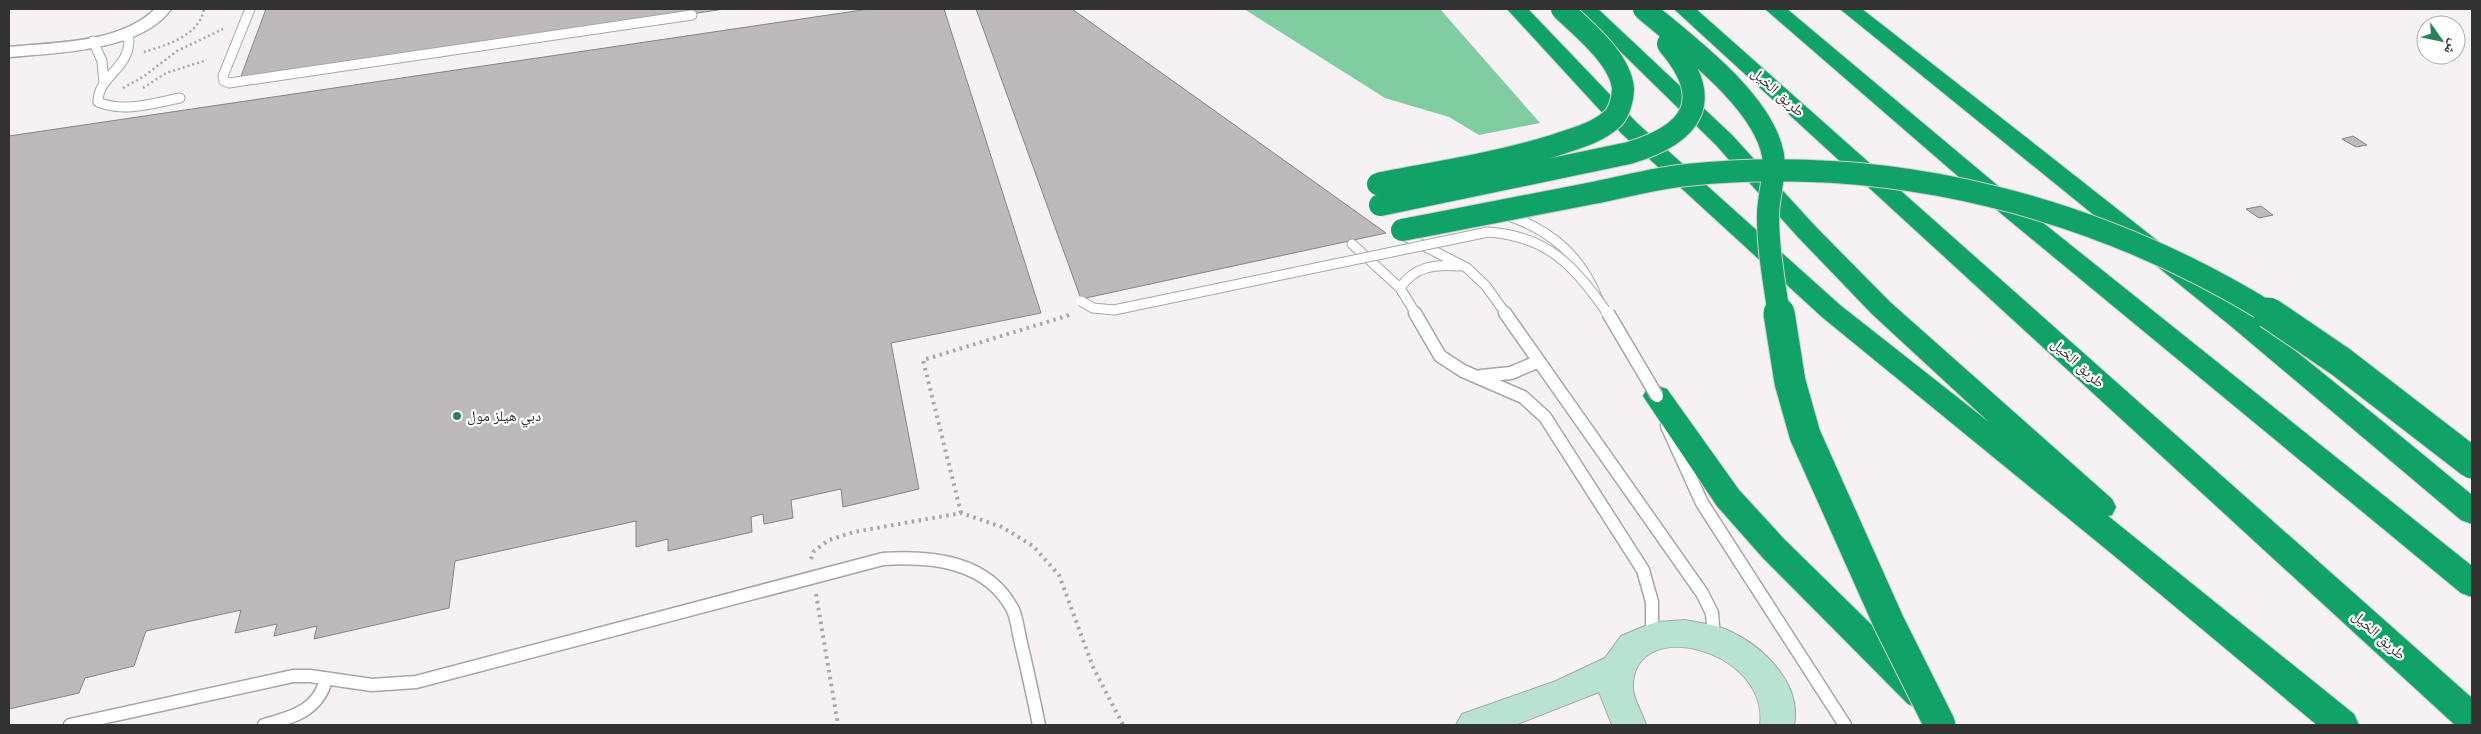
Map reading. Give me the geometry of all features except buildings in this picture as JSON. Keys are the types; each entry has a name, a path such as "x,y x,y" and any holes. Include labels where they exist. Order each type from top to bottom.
{"highway":[{"path":"1517,9 1629,128 1831,311 2123,545 2342,725"},
{"path":"1562,9 1601,46 1620,75 1623,88 1622,101 1613,119 1592,132 1516,157 1379,195 1629,153 1667,138 1681,126 1691,113 1695,93 1693,82 1678,55 1634,9"},
{"path":"1588,9 1724,140 1806,231 1881,308 2095,500 2108,515 2123,545"},
{"path":"1644,9 1722,78 1748,106 1770,145 1774,168 1768,221 1786,358 1798,413 1808,442 1874,592 1940,725"},
{"name":"طريق الخيل","path":"1684,9 2472,719"},
{"path":"1775,9 2013,211 2472,584"},
{"path":"1850,9 2170,262 2336,397 2472,512"},
{"path":"1400,229 1684,175 1724,170 1765,168 1862,172 1934,183 2007,200 2072,219 2138,244 2202,274 2260,308 2320,348 2472,463"},
{"path":"1658,396 1734,505 1774,549 1950,725"}],"main road":[{"path":"1629,725 1616,696 1614,682 1617,668 1630,648 1652,636 1671,632 1693,633 1714,638 1740,651 1760,670 1774,692 1779,715 1778,725"},
{"path":"1474,725 1568,691 1617,668"}],"street":[{"path":"9,52 92,41 123,34 154,19 163,9"}],"lane":[{"path":"250,9 223,76 224,81 235,83 692,15"},
{"path":"123,34 129,40 130,47 127,57 104,84 97,98 103,106 122,106 180,98"},
{"path":"92,41 102,61 104,84"},
{"path":"1400,229 1465,211 1495,213 1524,220 1557,237 1569,249 1592,281 1598,299"},
{"path":"1400,229 1467,268 1486,286 1702,593 1712,614 1714,638"},
{"path":"1081,301 1093,308 1114,310 1488,232 1514,234 1545,245 1569,266 1598,299 1658,396 1669,431 1702,503 1844,725"},
{"path":"1352,244 1400,288 1440,356 1457,368 1523,396 1545,417 1643,570 1652,602 1652,636"},
{"path":"1400,288 1408,276 1425,268 1446,265 1467,268"},
{"path":"1477,376 1511,373 1539,361"},
{"path":"70,725 274,679 310,676 372,685 416,682 883,559 911,556 938,558 962,565 984,576 1001,592 1014,611 1039,725"},
{"path":"264,725 296,716 308,709 322,694 326,679"}],"path":[{"path":"127,57 157,48 183,36 200,22 204,16 204,9"},
{"path":"97,98 130,84 167,56 214,35 228,25"},
{"path":"122,106 161,76 207,60"},
{"path":"961,513 923,360 1093,308"},
{"path":"813,578 838,725"}],"shaded area":[{"path":"1244,9 1440,9 1540,123 1479,135 1449,117 1385,98"}],"place":[{"name":"دبي هيلز مول","path":"457,416"}]}
